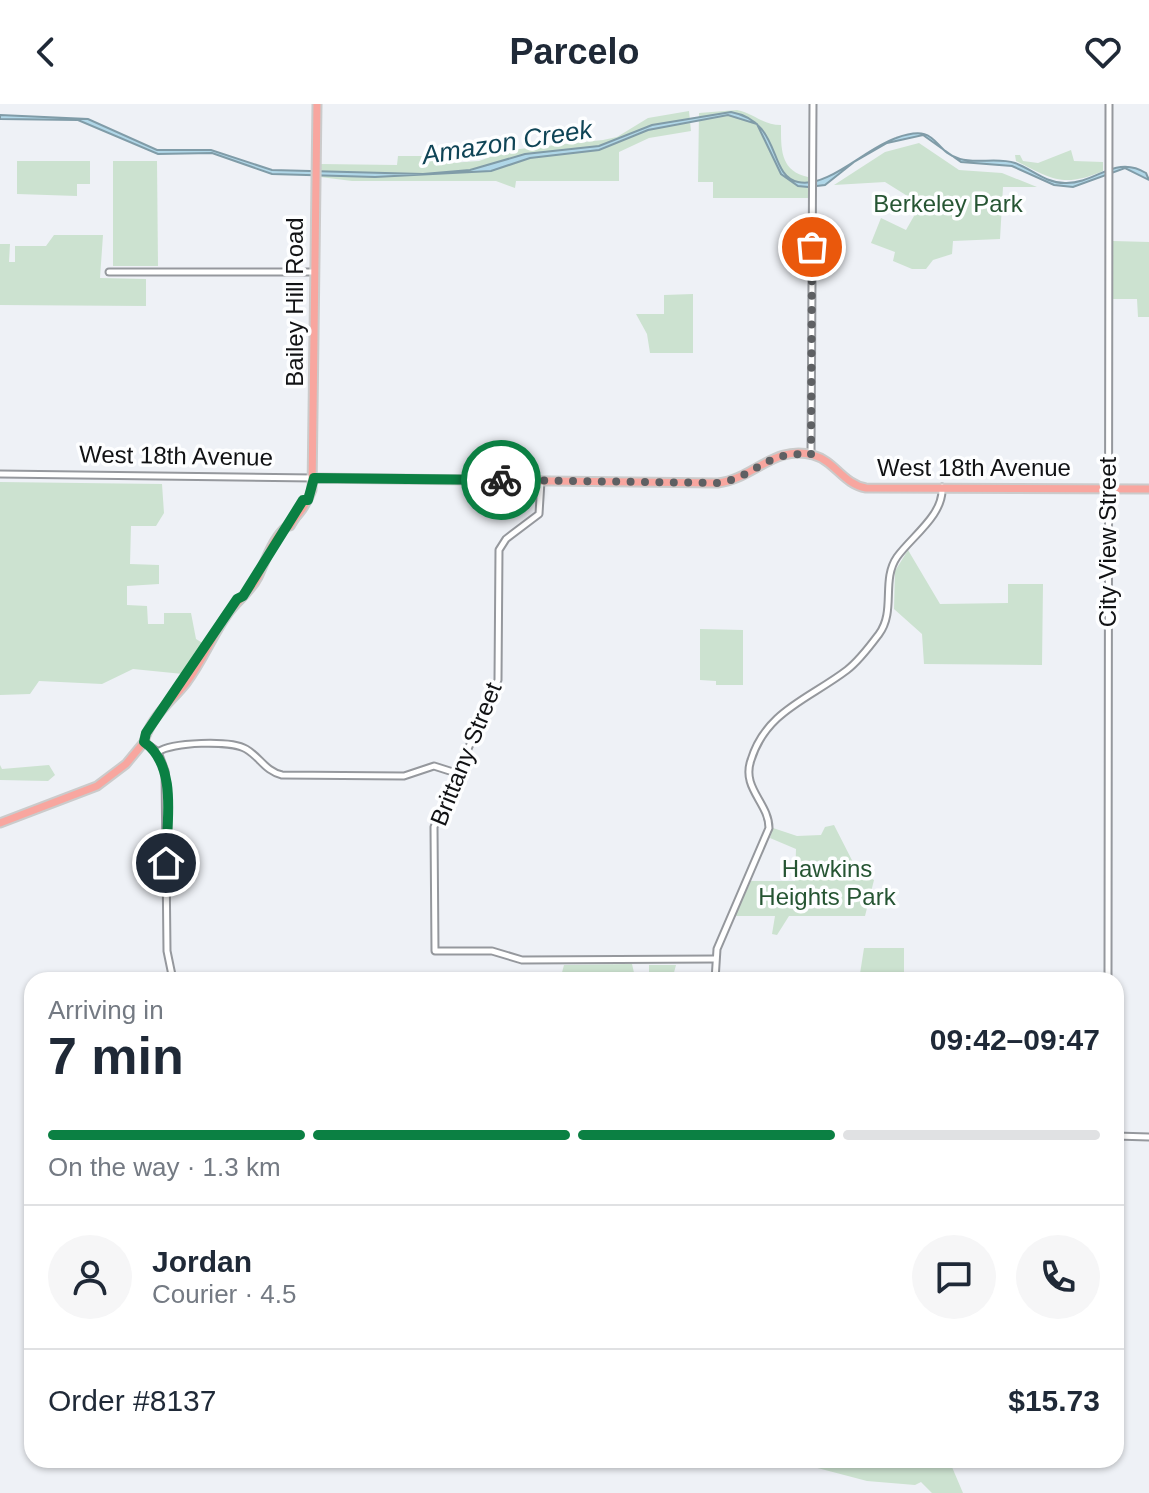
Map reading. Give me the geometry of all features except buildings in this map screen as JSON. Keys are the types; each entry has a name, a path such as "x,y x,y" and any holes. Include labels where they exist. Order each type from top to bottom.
{"main road":[{"name":"Bailey Hill Road","path":"0,823 97,786 126,764 290,526 303,500 308,500 314,478 317,104"},
{"name":"West 18th Avenue","path":"314,478 718,483 736,478 771,458 811,455 825,461 844,479 861,487 1149,489"}],"street":[{"path":"811,455 813,104"},
{"name":"City View Street","path":"1108,972 1109,104"},
{"path":"109,272 315,272"},
{"name":"West 18th Avenue","path":"0,474 314,478"},
{"name":"Brittany Street","path":"541,481 538,516 508,537 499,550 498,678 434,827 435,951 492,951 522,960 715,959"},
{"path":"715,972 719,944 769,828 768,818 749,779 750,760 771,721 853,665 880,633 887,616 893,564 938,508 942,487"},
{"path":"144,742 158,752 166,776 167,951 171,972"},
{"path":"158,752 174,744 239,746 269,770 282,775 404,776 434,766 456,773"},
{"path":"1124,1136 1149,1137"}],"green space":[{"path":"737,110 781,125 784,158 792,170 808,177 808,198 713,198 713,182 698,182 699,113"},
{"path":"689,111 691,131 649,138 619,152 619,181 516,181 515,188 496,181 352,181 320,177 320,164 397,165 398,156 449,156 450,163 479,161 510,150 603,140 617,137 648,118"},
{"name":"Berkeley Park","path":"919,143 959,170 1002,173 1037,187 1003,187 1000,239 953,241 952,254 933,260 926,269 912,269 893,261 895,252 871,243 881,218 906,230 914,216 905,206 909,197 885,182 834,185 885,152"},
{"path":"1071,150 1074,161 1103,162 1103,171 1078,179 1058,179 1016,161 1015,155 1020,155 1023,161 1038,163"},
{"path":"17,161 90,161 90,184 77,184 77,196 17,194"},
{"path":"113,161 157,161 158,266 113,266"},
{"path":"54,235 103,235 100,278 146,279 146,306 0,305 0,244 10,244 9,262 15,262 15,246 46,246"},
{"path":"1113,241 1149,242 1149,317 1138,317 1137,299 1113,299"},
{"path":"693,294 693,353 650,353 647,334 636,314 664,314 664,295"},
{"path":"0,482 162,484 164,513 156,526 131,526 130,564 159,565 159,584 127,586 127,605 147,606 148,624 164,624 164,613 191,613 196,639 204,644 183,674 133,669 102,684 39,681 30,694 0,695"},
{"path":"908,550 940,604 1008,603 1008,584 1043,584 1042,665 924,664 922,634 894,609 895,571"},
{"path":"700,629 743,630 743,685 716,685 716,681 700,680"},
{"path":"0,765 2,769 49,765 55,775 48,781 0,780"},
{"name":"Hawkins Heights Park","path":"834,825 858,872 874,880 865,916 789,916 777,935 772,934 775,916 735,916 751,881 795,881 796,849 770,838 773,828 797,836 821,835 825,827"},
{"path":"864,948 904,948 904,972 860,972"},
{"path":"632,964 634,972 562,972 564,965"},
{"path":"649,965 676,965 674,972 649,972"},
{"path":"817,1468 952,1468 963,1493 932,1493 921,1482 915,1485 867,1481"}],"water":[{"path":"731,112 756,124 728,115 648,130 599,150 530,158 491,171 375,177 272,174 212,153 158,154 78,120 0,119 0,115 88,119 157,150 211,150 272,170 423,174 470,170 525,154 599,146 652,125"},
{"path":"757,125 767,137 782,170 798,182 809,183 834,174 884,143 910,134 920,133 928,136 943,149 923,135 887,143 854,162 825,185 798,186 781,174"},
{"path":"952,156 1015,163 1045,178 1065,183 1125,167 1146,173 1149,180 1125,168 1073,187 1054,185 1012,166 961,162"}],"way so far":[{"path":"501,480 718,483 730,481 771,458 792,454 811,455 812,247"}],"route":[{"path":"166,863 165,771 158,752 144,742 146,733 219,631 237,599 243,596 245,587 290,526 303,500 308,500 314,478 501,480"}],"water label":[{"name":"Amazon Creek","path":"507,142"}]}
